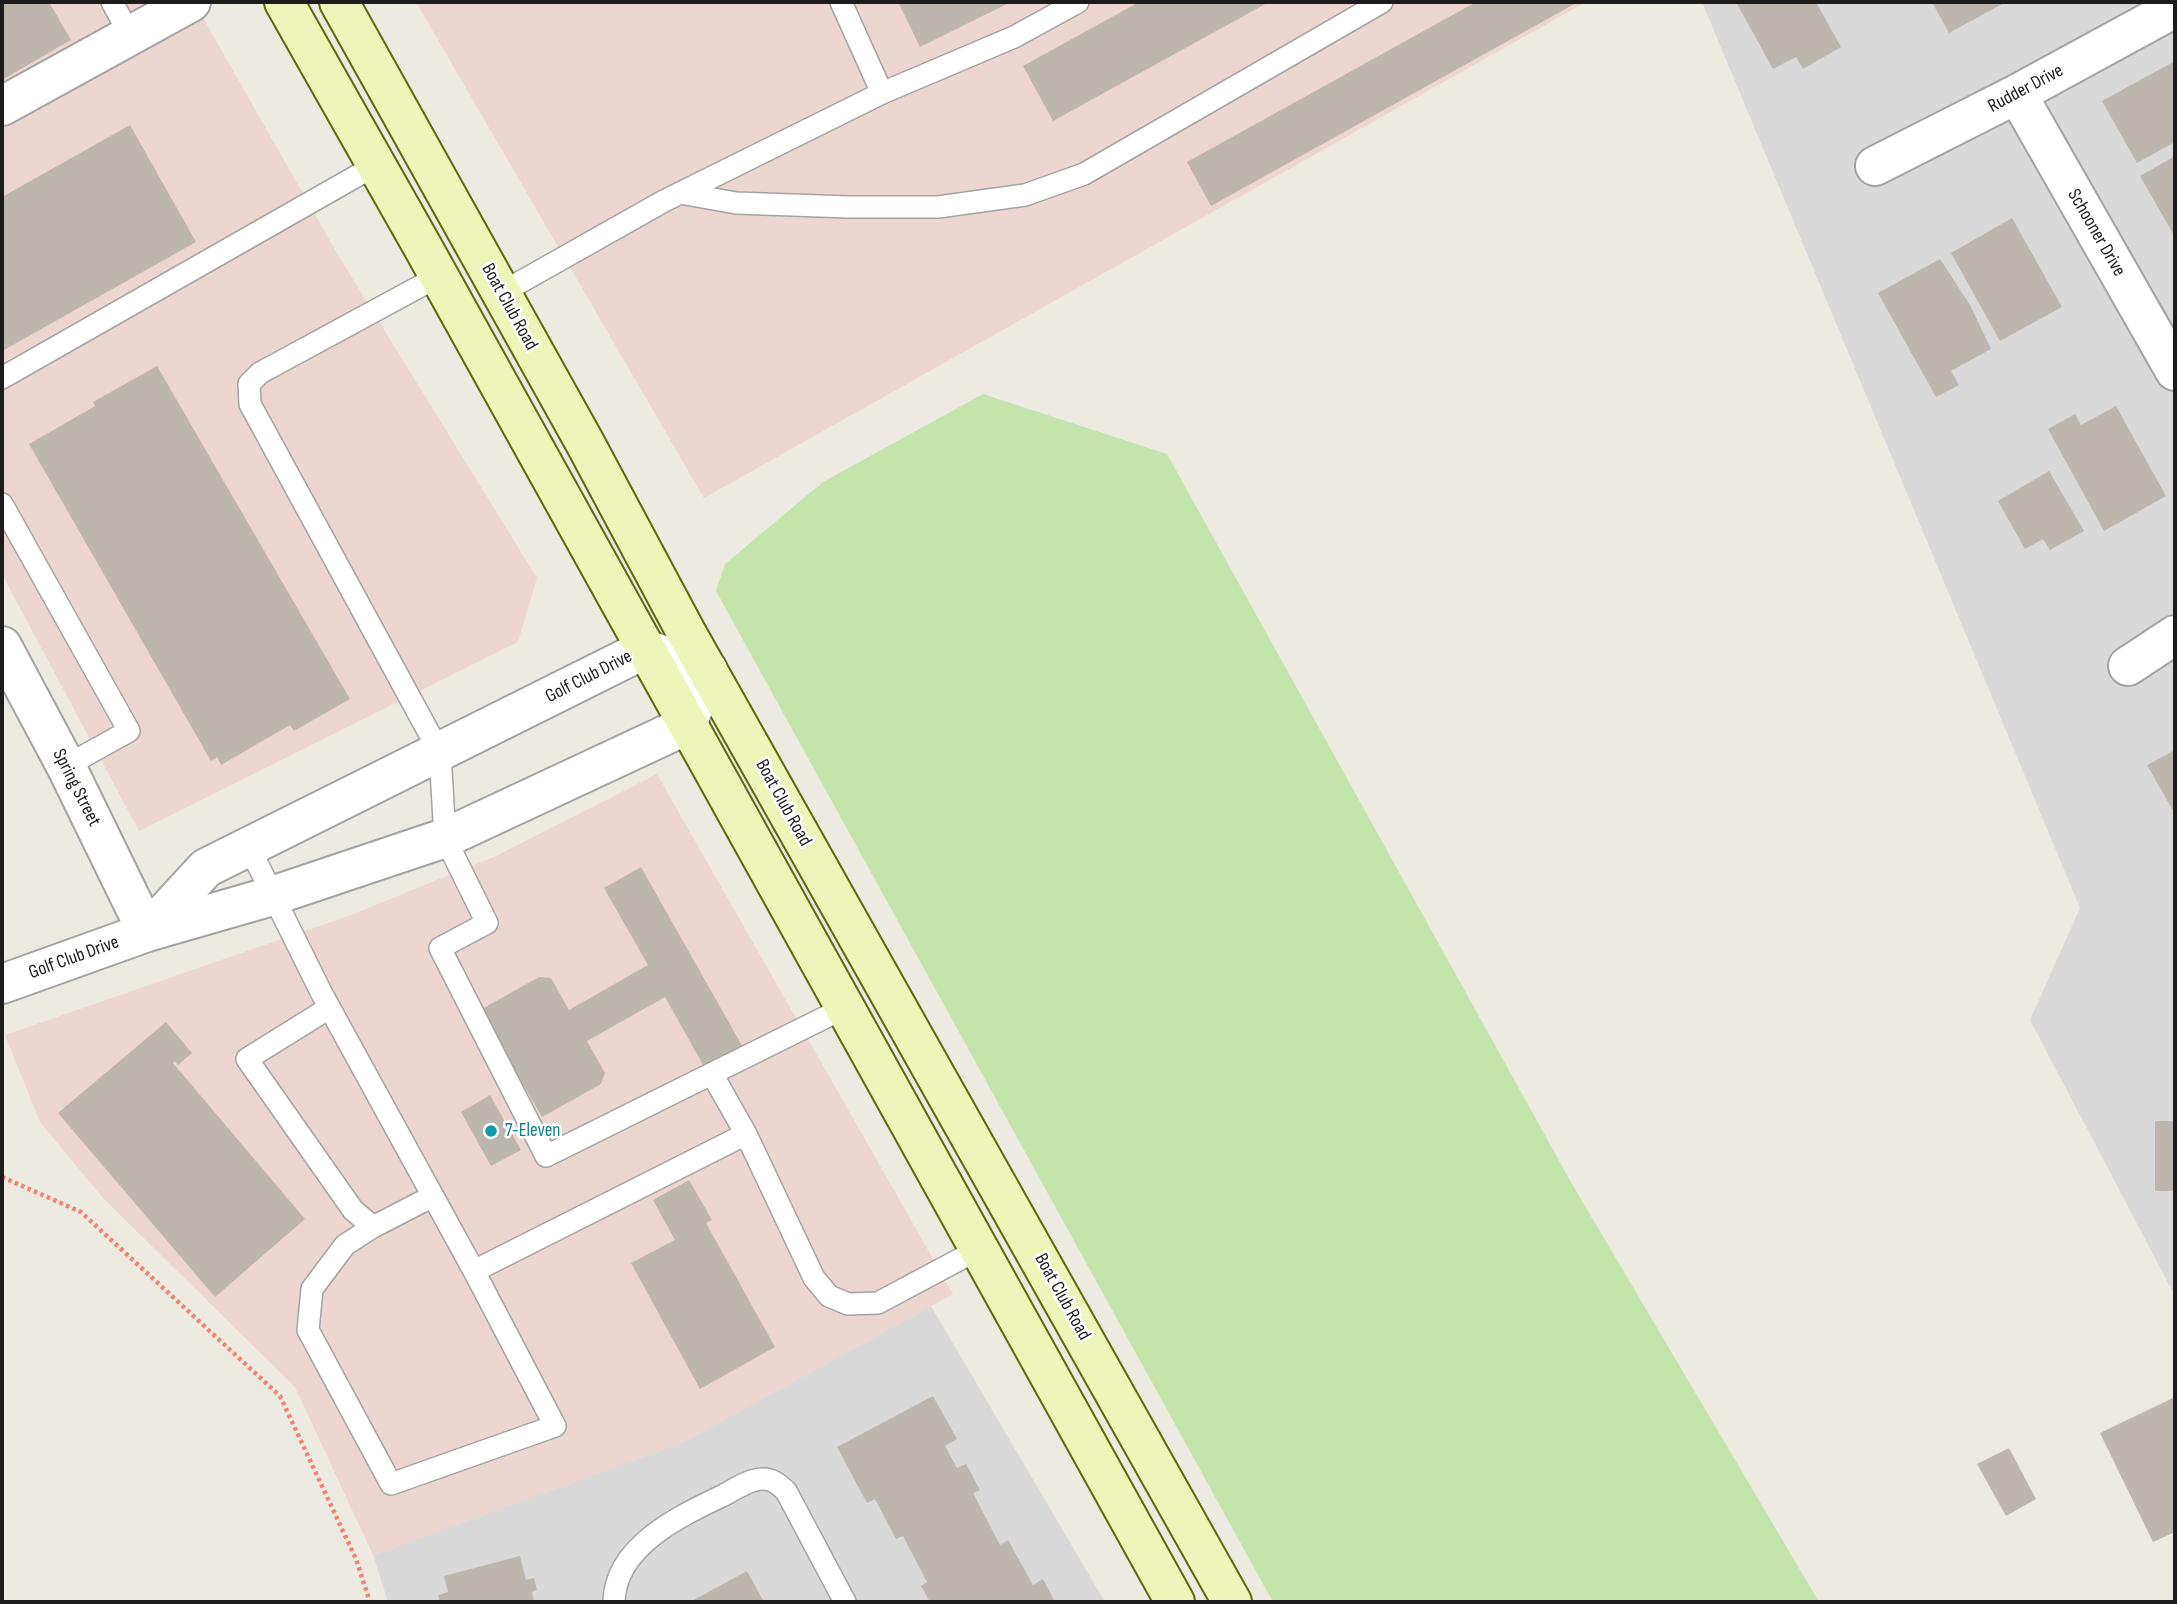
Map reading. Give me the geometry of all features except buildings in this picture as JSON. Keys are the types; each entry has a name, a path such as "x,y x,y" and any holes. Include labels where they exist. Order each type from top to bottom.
{"main road":[{"path":"284,2 439,276 1175,1602"},
{"name":"Boat Club Road","path":"339,2 708,670 1232,1602"}],"street":[{"path":"2,106 191,2"},
{"name":"Rudder Drive","path":"1875,166 2017,94 2175,8"},
{"name":"Schooner Drive","path":"2017,94 2175,371"},
{"path":"2128,666 2175,635"},
{"name":"Spring Street","path":"2,646 66,766 147,932"},
{"name":"Golf Club Drive","path":"147,932 206,869 645,649 708,670"},
{"path":"687,725 708,670"},
{"name":"Golf Club Drive","path":"2,984 147,932 272,895 444,838 687,725"}],"lane":[{"path":"112,2 130,35"},
{"path":"501,293 680,194 882,93 1014,37 1078,2"},
{"path":"680,194 736,203 848,207 938,207 1025,195 1084,174 1382,2"},
{"path":"845,3 882,93"},
{"path":"2,378 376,164"},
{"path":"439,276 260,373 249,384 250,404 440,753 444,838 487,923 440,948 546,1156 844,1008"},
{"path":"2,503 129,731 66,766"},
{"path":"248,847 329,1007 433,1196 474,1271 555,1426 391,1484 308,1330 313,1289 345,1245 373,1227 433,1196"},
{"path":"329,1007 247,1059 353,1210 373,1227"},
{"path":"712,1074 746,1134 814,1278 829,1296 848,1304 878,1303 979,1249"},
{"path":"474,1271 746,1134"},
{"path":"614,1602 623,1572 635,1551 656,1532 716,1499 760,1479 770,1480 786,1491 845,1602"}],"path":[{"path":"2,1177 80,1212 280,1396 356,1559 370,1602"}],"shaded area":[{"path":"2,2 194,2 338,255 537,578 518,642 139,831 2,574"},
{"path":"416,2 1586,2 704,498"},
{"path":"1702,2 2175,2 2175,1296 2030,1020 2080,908"},
{"path":"657,774 953,1294 681,1443 373,1555 295,1387 103,1198 40,1122 5,1035 351,915 496,856"},
{"path":"931,1306 1105,1602 388,1602 373,1555 681,1443"}],"green space":[{"path":"983,394 1167,454 1572,1184 1819,1602 1273,1602 716,591 725,564 823,482"}],"place":[{"name":"7-Eleven","path":"491,1131"}]}
